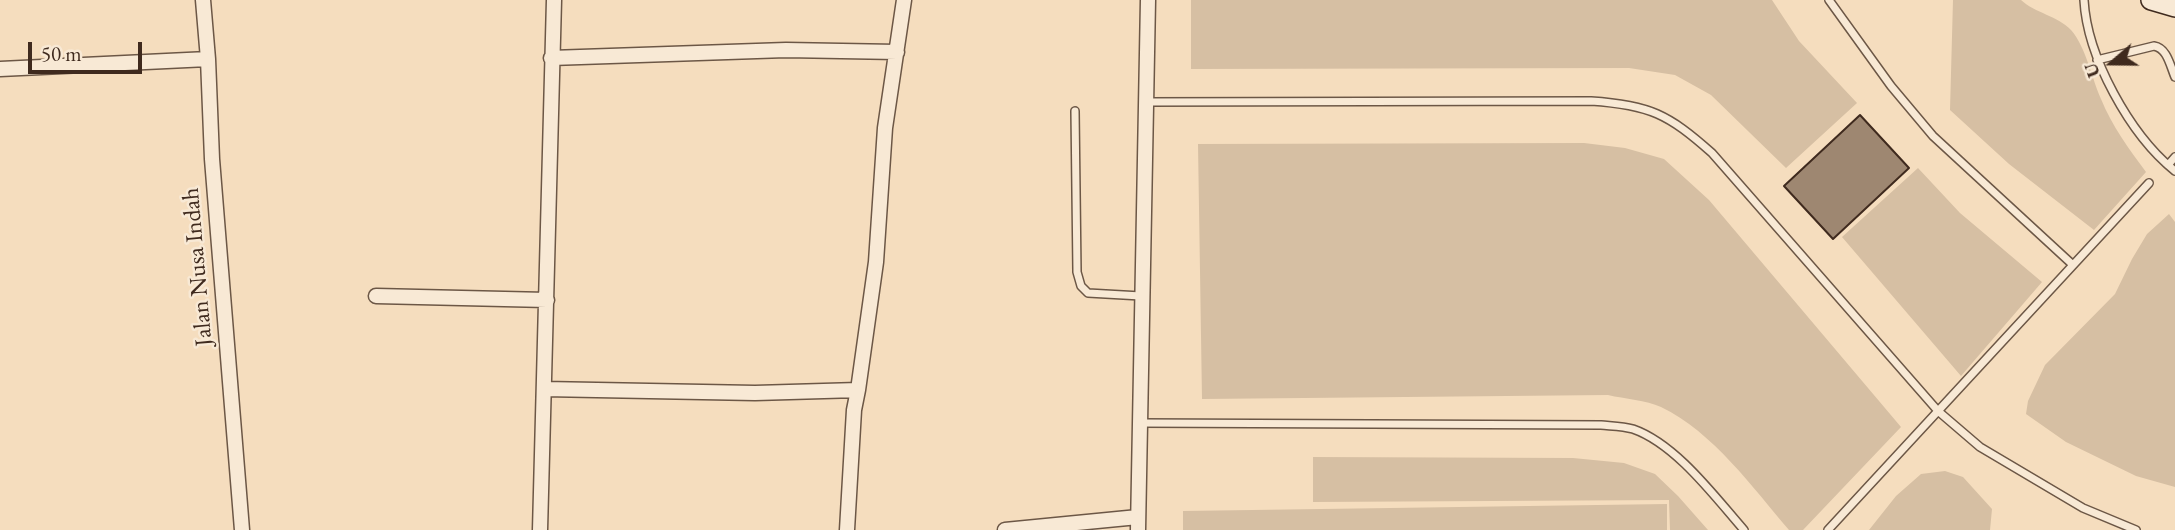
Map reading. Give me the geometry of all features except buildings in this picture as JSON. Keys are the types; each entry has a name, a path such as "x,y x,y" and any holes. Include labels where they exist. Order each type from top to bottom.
{"main road":[{"path":"2151,0 2175,7"}],"street":[{"name":"Jalan Nusa Indah","path":"203,0 212,159 242,530"},
{"path":"540,530 554,0"},
{"path":"848,530 854,410 876,262 885,128 904,0"},
{"path":"1005,530 1138,524 1148,0"},
{"path":"551,58 774,51 897,52"},
{"path":"0,69 208,58"},
{"path":"376,296 547,300"},
{"path":"544,389 755,393 858,390"}],"lane":[{"path":"1829,0 1891,86 1933,136 2073,265"},
{"path":"2084,0 2084,12 2097,60 2113,93 2140,133 2175,171"},
{"path":"2097,60 2159,47 2164,49 2175,77"},
{"path":"1145,102 1591,101 1624,103 1657,112 1684,128 1712,153 1938,411 1980,447 2083,508 2136,530"},
{"path":"1075,111 1077,272 1081,286 1088,293 1141,296"},
{"path":"2168,165 2175,157"},
{"path":"1828,530 2149,183"},
{"path":"1140,424 1601,425 1633,429 1660,444 1694,472 1744,530"}],"shaded area":[{"path":"1191,0 1772,0 1799,41 1857,103 1786,168 1711,95 1675,75 1629,68 1191,69"},
{"path":"1953,0 2021,0 2066,25 2076,37 2110,119 2146,172 2094,230 2009,164 1950,110"},
{"path":"1584,143 1625,148 1664,159 1709,200 1901,427 1803,530 1789,530 1731,462 1698,431 1661,407 1642,401 1608,395 1202,399 1198,144"},
{"path":"1918,168 1960,213 2042,282 1961,376 1842,237"},
{"path":"2169,214 2175,222 2175,487 2136,476 2066,442 2026,414 2028,401 2045,365 2115,294 2147,234"},
{"path":"1313,457 1573,458 1624,463 1655,474 1708,530 1670,530 1669,500 1313,502"},
{"path":"1945,471 1963,477 1992,509 1990,530 1869,530 1896,496 1921,474"},
{"path":"1667,504 1667,530 1183,530 1183,511"}]}
